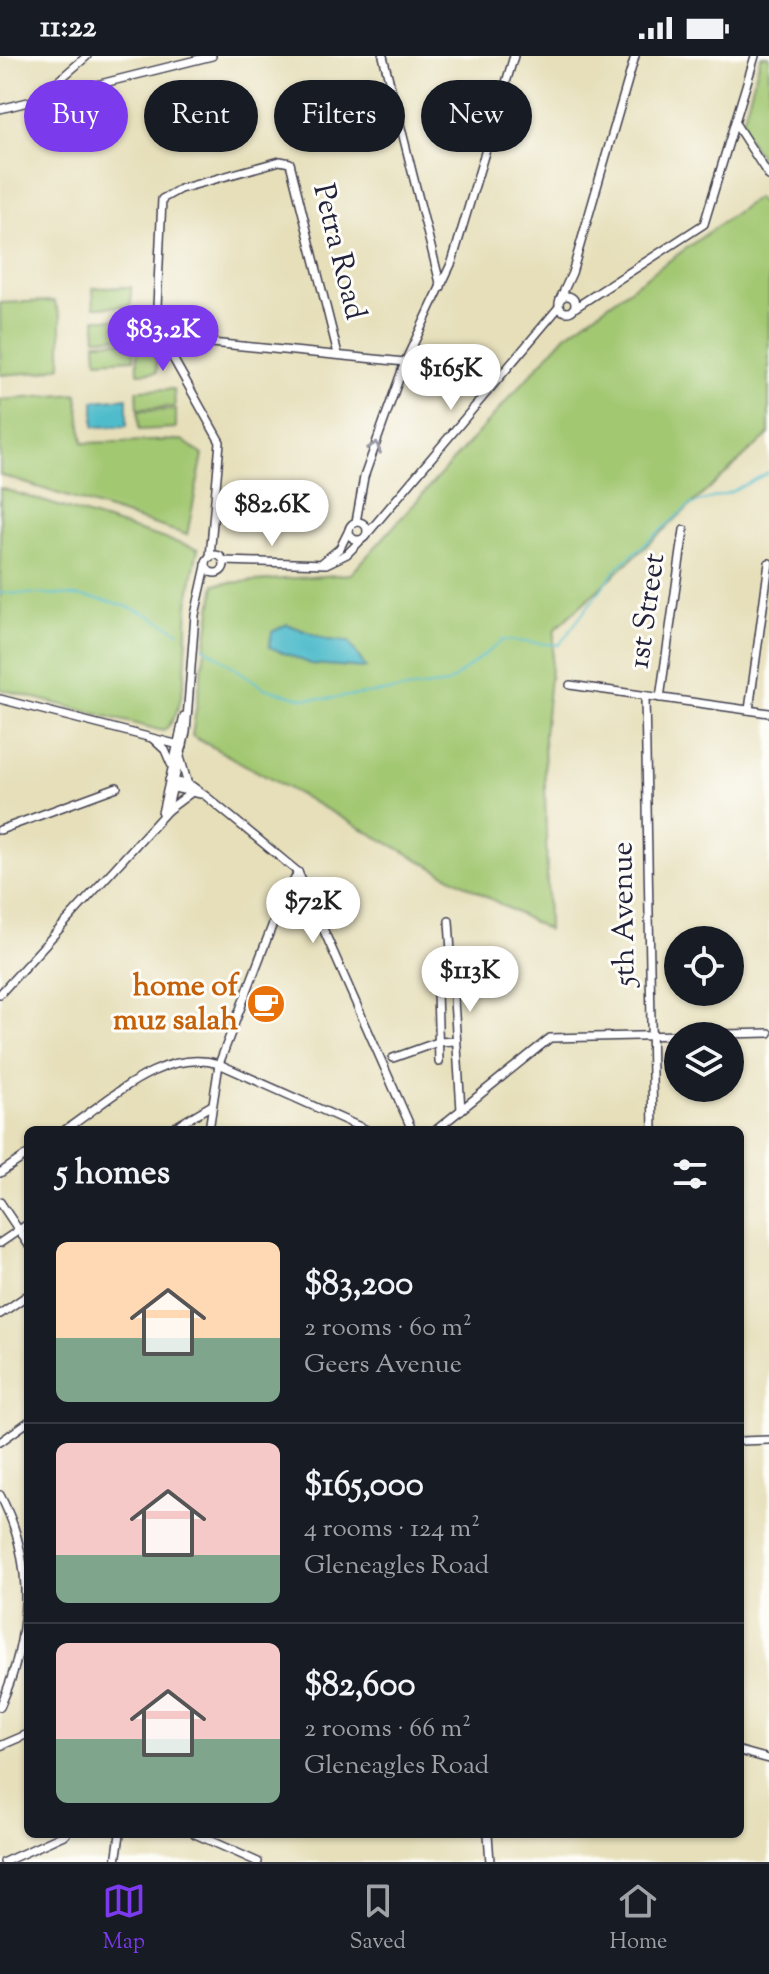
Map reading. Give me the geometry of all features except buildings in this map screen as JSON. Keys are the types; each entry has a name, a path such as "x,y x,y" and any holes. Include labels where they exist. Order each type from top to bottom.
{"street":[{"path":"59,80 87,56"},
{"path":"116,80 212,56"},
{"path":"383,56 441,287"},
{"path":"364,537 359,523 364,477 405,362 441,287 514,56"},
{"path":"567,304 572,273 635,56"},
{"path":"210,557 218,555 224,561 322,564 338,560 364,537 567,304 595,292 698,230 713,202 755,56"},
{"path":"0,109 24,103"},
{"path":"735,123 769,176"},
{"name":"Petra Road","path":"160,338 154,317 159,209 166,195 280,161 288,162 338,354"},
{"path":"160,338 405,362"},
{"path":"160,338 220,442 210,557 195,615 195,645 180,745 180,758 190,789"},
{"path":"322,564 335,554 349,530 359,523 380,519"},
{"path":"349,530 352,538 364,537"},
{"name":"1st Street","path":"660,698 684,530"},
{"path":"202,585 218,573 224,561"},
{"path":"749,710 769,563"},
{"path":"206,566 218,573"},
{"path":"570,685 769,713"},
{"name":"5th Avenue","path":"645,697 653,1126"},
{"path":"0,699 180,745"},
{"path":"151,738 165,750 172,765"},
{"path":"167,811 172,765 180,745"},
{"path":"161,819 180,758"},
{"path":"171,784 203,794 298,872 410,1126"},
{"path":"0,830 117,787"},
{"path":"0,994 190,789"},
{"path":"209,1126 219,1064 272,926 298,872"},
{"path":"449,921 461,1110"},
{"path":"437,990 439,1062"},
{"path":"441,1126 550,1038 769,1033"},
{"path":"393,1058 438,1042 456,1041"},
{"path":"71,1126 170,1063 196,1059 219,1064 358,1126"},
{"path":"177,1126 212,1105"},
{"path":"401,1110 405,1126"},
{"path":"0,1173 24,1157"},
{"path":"0,1202 24,1238"},
{"path":"0,1243 24,1227"},
{"path":"0,1314 24,1298"},
{"path":"0,1442 24,1425"},
{"path":"744,1441 769,1440"},
{"path":"0,1495 24,1559"},
{"path":"0,1707 13,1677 24,1630"},
{"path":"0,1746 24,1736"},
{"path":"744,1752 769,1759"},
{"path":"4,1862 57,1838"},
{"path":"116,1862 119,1838"},
{"path":"204,1838 258,1862"},
{"path":"488,1838 490,1862"}],"green space":[{"path":"761,56 769,56 769,171 741,127"},
{"path":"756,198 769,210 769,434 555,629 544,735 548,930 192,736 215,584 351,574 566,335"},
{"path":"131,287 131,306 94,307 93,288"},
{"path":"54,301 61,317 61,366 42,372 0,375 0,303"},
{"path":"95,319 133,319 133,337 96,338"},
{"path":"155,334 157,372 138,373 137,335"},
{"path":"134,341 134,359 97,361 96,342"},
{"path":"174,389 175,407 138,409 137,390"},
{"path":"77,394 83,443 182,440 203,455 187,535 0,475 0,400"},
{"path":"176,410 176,428 139,430 138,411"},
{"path":"0,488 198,549 188,605 182,691 172,721 163,731 0,689"}],"water":[{"path":"127,398 127,426 94,427 94,401"},
{"path":"287,624 328,640 349,642 366,668 311,664 269,647 272,632"}],"waterway":[{"path":"203,646 264,688 301,698 325,699 447,684 503,640 559,645 617,568 690,505 731,492 769,472"},
{"path":"0,593 93,598 135,609 179,632"}],"place":[{"name":"home of muz salah","path":"266,1004"}]}
